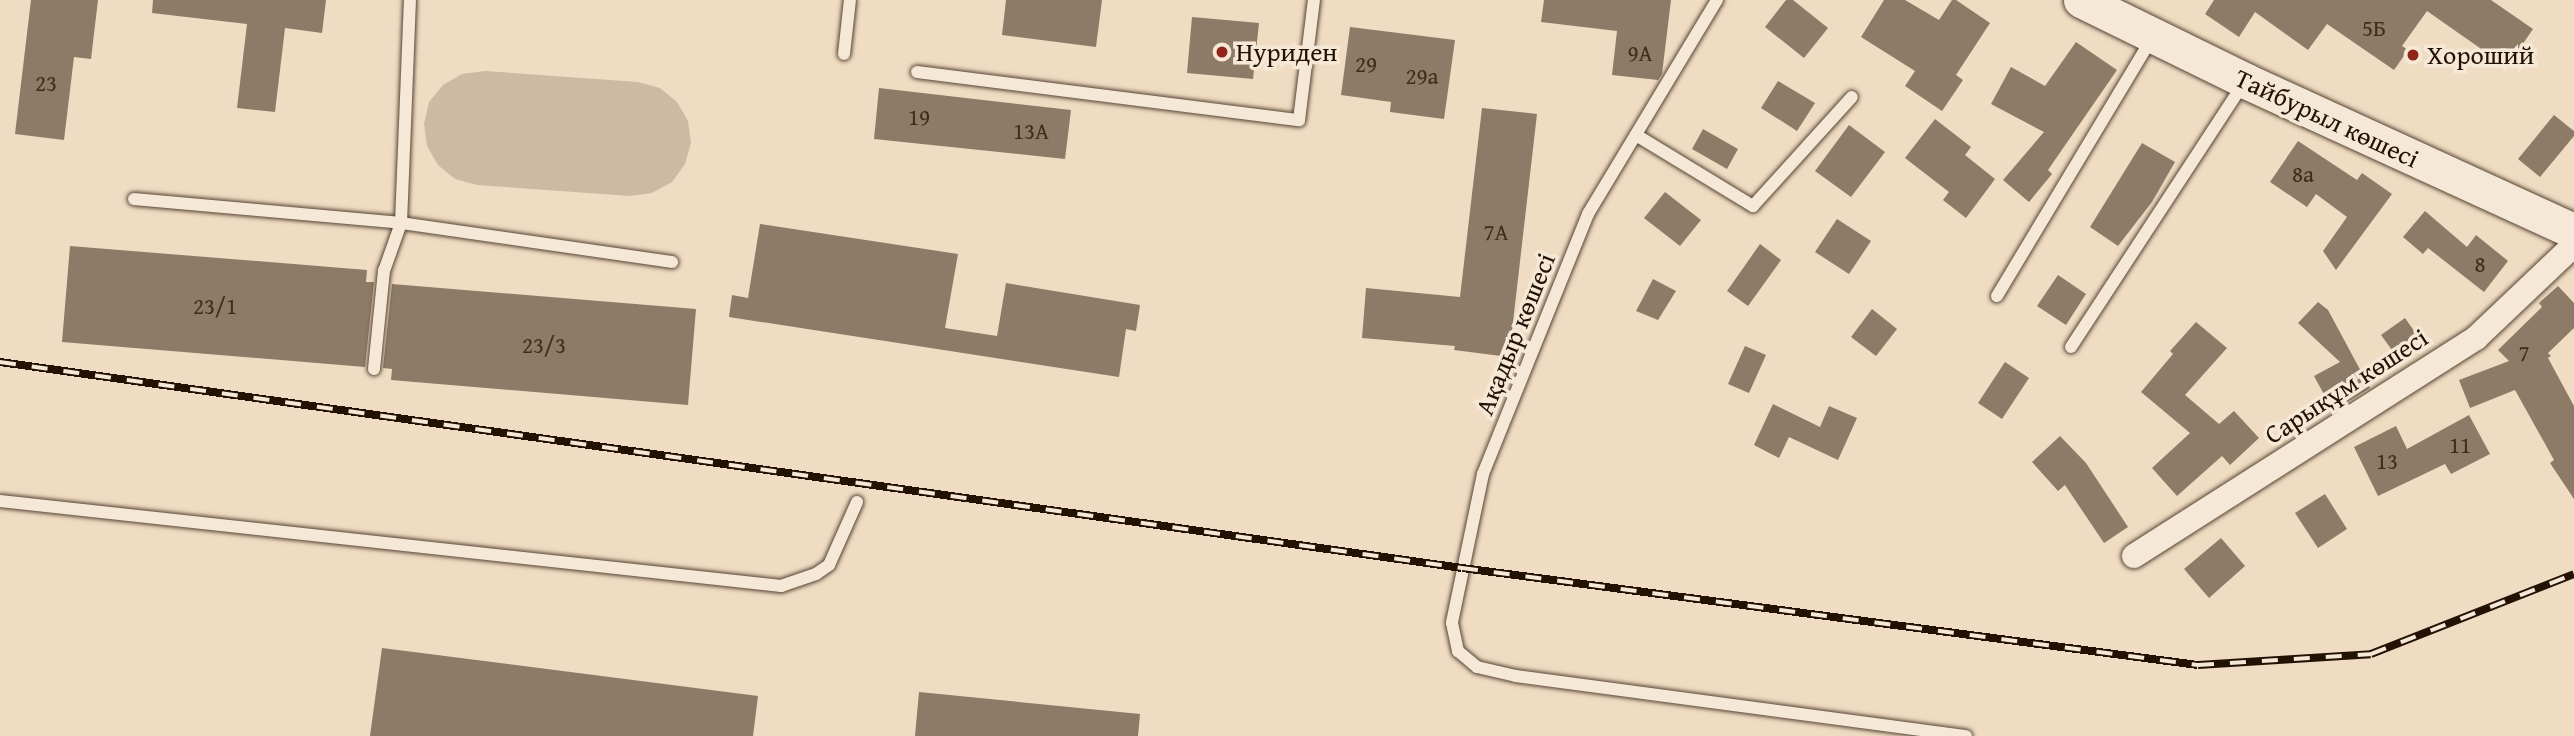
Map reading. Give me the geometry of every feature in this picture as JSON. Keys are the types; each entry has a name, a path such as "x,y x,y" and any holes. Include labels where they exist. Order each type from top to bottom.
{"main road":[{"name":"Тайбурыл көшесі","path":"2081,0 2246,81 2574,231"}],"street":[{"name":"Сарықұм көшесі","path":"2134,556 2476,338 2574,245"}],"lane":[{"path":"374,369 384,271 401,223 410,0"},
{"path":"844,54 850,0"},
{"path":"917,72 1299,120 1314,0"},
{"name":"Ақадыр көшесі","path":"1717,0 1588,214 1483,474 1452,624 1458,651 1477,667 1516,676 1966,736"},
{"path":"1997,296 2154,35"},
{"path":"2071,347 2246,81"},
{"path":"1636,135 1754,206 1852,97"},
{"path":"134,199 401,223 672,262"},
{"path":"0,501 781,586 816,575 830,565 857,502"}],"shaded area":[{"path":"485,71 638,82 660,88 677,102 688,121 691,143 685,164 672,182 652,193 630,196 477,185 455,179 438,165 427,146 424,124 429,102 443,85 462,74"}],"building":[{"path":"31,0 98,0 91,59 74,57 64,140 15,134"},
{"path":"153,0 326,0 322,33 285,28 275,112 237,108 247,24 152,13"},
{"path":"1006,0 1102,0 1096,47 1002,35"},
{"path":"1544,0 1671,0 1662,74 1658,80 1612,75 1617,31 1541,22"},
{"path":"1786,0 1793,0 1828,28 1804,58 1765,27"},
{"path":"1884,0 1905,0 1939,20 1952,0 1956,0 1990,23 1956,75 1963,80 1942,111 1905,86 1915,71 1861,37"},
{"path":"2214,0 2491,0 2533,29 2507,67 2427,11 2402,46 2408,50 2394,70 2327,24 2308,50 2255,12 2239,37 2205,14"},
{"path":"1192,17 1259,23 1253,79 1187,73"},
{"path":"1350,27 1455,40 1444,119 1390,112 1391,102 1341,95"},
{"path":"2076,42 2117,70 2048,170 2052,174 2029,202 2003,180 2044,132 1991,104 2011,67 2045,86"},
{"path":"1778,81 1815,103 1797,131 1761,108"},
{"path":"879,88 1071,110 1065,159 874,139"},
{"path":"1482,108 1537,114 1509,357 1454,350 1455,346 1362,338 1366,288 1460,297"},
{"path":"2554,115 2574,131 2574,136 2540,177 2518,159"},
{"path":"1935,119 1971,147 1965,155 1995,179 1966,218 1943,200 1949,192 1905,158"},
{"path":"1849,125 1885,152 1851,197 1815,171"},
{"path":"1703,129 1738,149 1727,169 1692,149"},
{"path":"2298,141 2357,180 2362,173 2392,194 2336,270 2323,251 2347,217 2316,194 2307,207 2270,182"},
{"path":"2142,143 2175,162 2152,202 2118,246 2090,227"},
{"path":"1665,192 1701,220 1680,246 1644,218"},
{"path":"2425,211 2467,247 2476,235 2508,261 2484,292 2428,248 2423,254 2403,237"},
{"path":"1837,219 1871,241 1849,274 1815,252"},
{"path":"760,224 958,254 945,328 997,336 1006,283 1140,305 1136,331 1126,329 1119,377 729,317 732,295 748,298"},
{"path":"1760,244 1781,260 1748,306 1727,291"},
{"path":"70,246 367,270 366,282 374,282 365,367 62,342"},
{"path":"2058,275 2086,294 2066,325 2037,306"},
{"path":"1653,279 1676,291 1658,320 1636,311"},
{"path":"392,284 696,309 688,405 391,380 392,369 383,368"},
{"path":"2558,286 2574,303 2574,328 2548,353 2551,356 2548,358 2574,406 2574,499 2550,463 2554,460 2515,390 2470,408 2459,380 2509,361 2498,350 2542,307 2539,303"},
{"path":"2318,302 2328,310 2370,388 2333,411 2314,376 2340,362 2298,323"},
{"path":"1872,309 1897,329 1876,356 1851,337"},
{"path":"2405,318 2424,345 2400,361 2381,335"},
{"path":"2196,322 2227,348 2185,395 2219,424 2234,411 2259,438 2230,465 2222,456 2177,496 2152,468 2190,433 2141,392 2173,354 2170,351"},
{"path":"1745,346 1766,355 1749,393 1728,384"},
{"path":"2005,362 2029,378 2002,419 1978,403"},
{"path":"1773,404 1820,427 1829,406 1857,418 1838,460 1789,437 1779,458 1754,445"},
{"path":"2469,415 2490,454 2451,474 2445,464 2378,496 2354,447 2396,426 2407,449"},
{"path":"2060,436 2086,463 2128,527 2104,543 2065,485 2058,491 2032,462"},
{"path":"2325,494 2347,529 2318,548 2295,513"},
{"path":"2221,538 2245,566 2209,598 2184,569"},
{"path":"382,648 758,696 753,736 370,736"},
{"path":"919,692 1140,714 1138,736 915,736"}],"railway":[{"path":"0,362 1462,568 2198,665 2371,654 2574,574"}],"place":[{"name":"Нуриден","path":"1222,52"},
{"name":"Хороший","path":"2413,55"}]}
